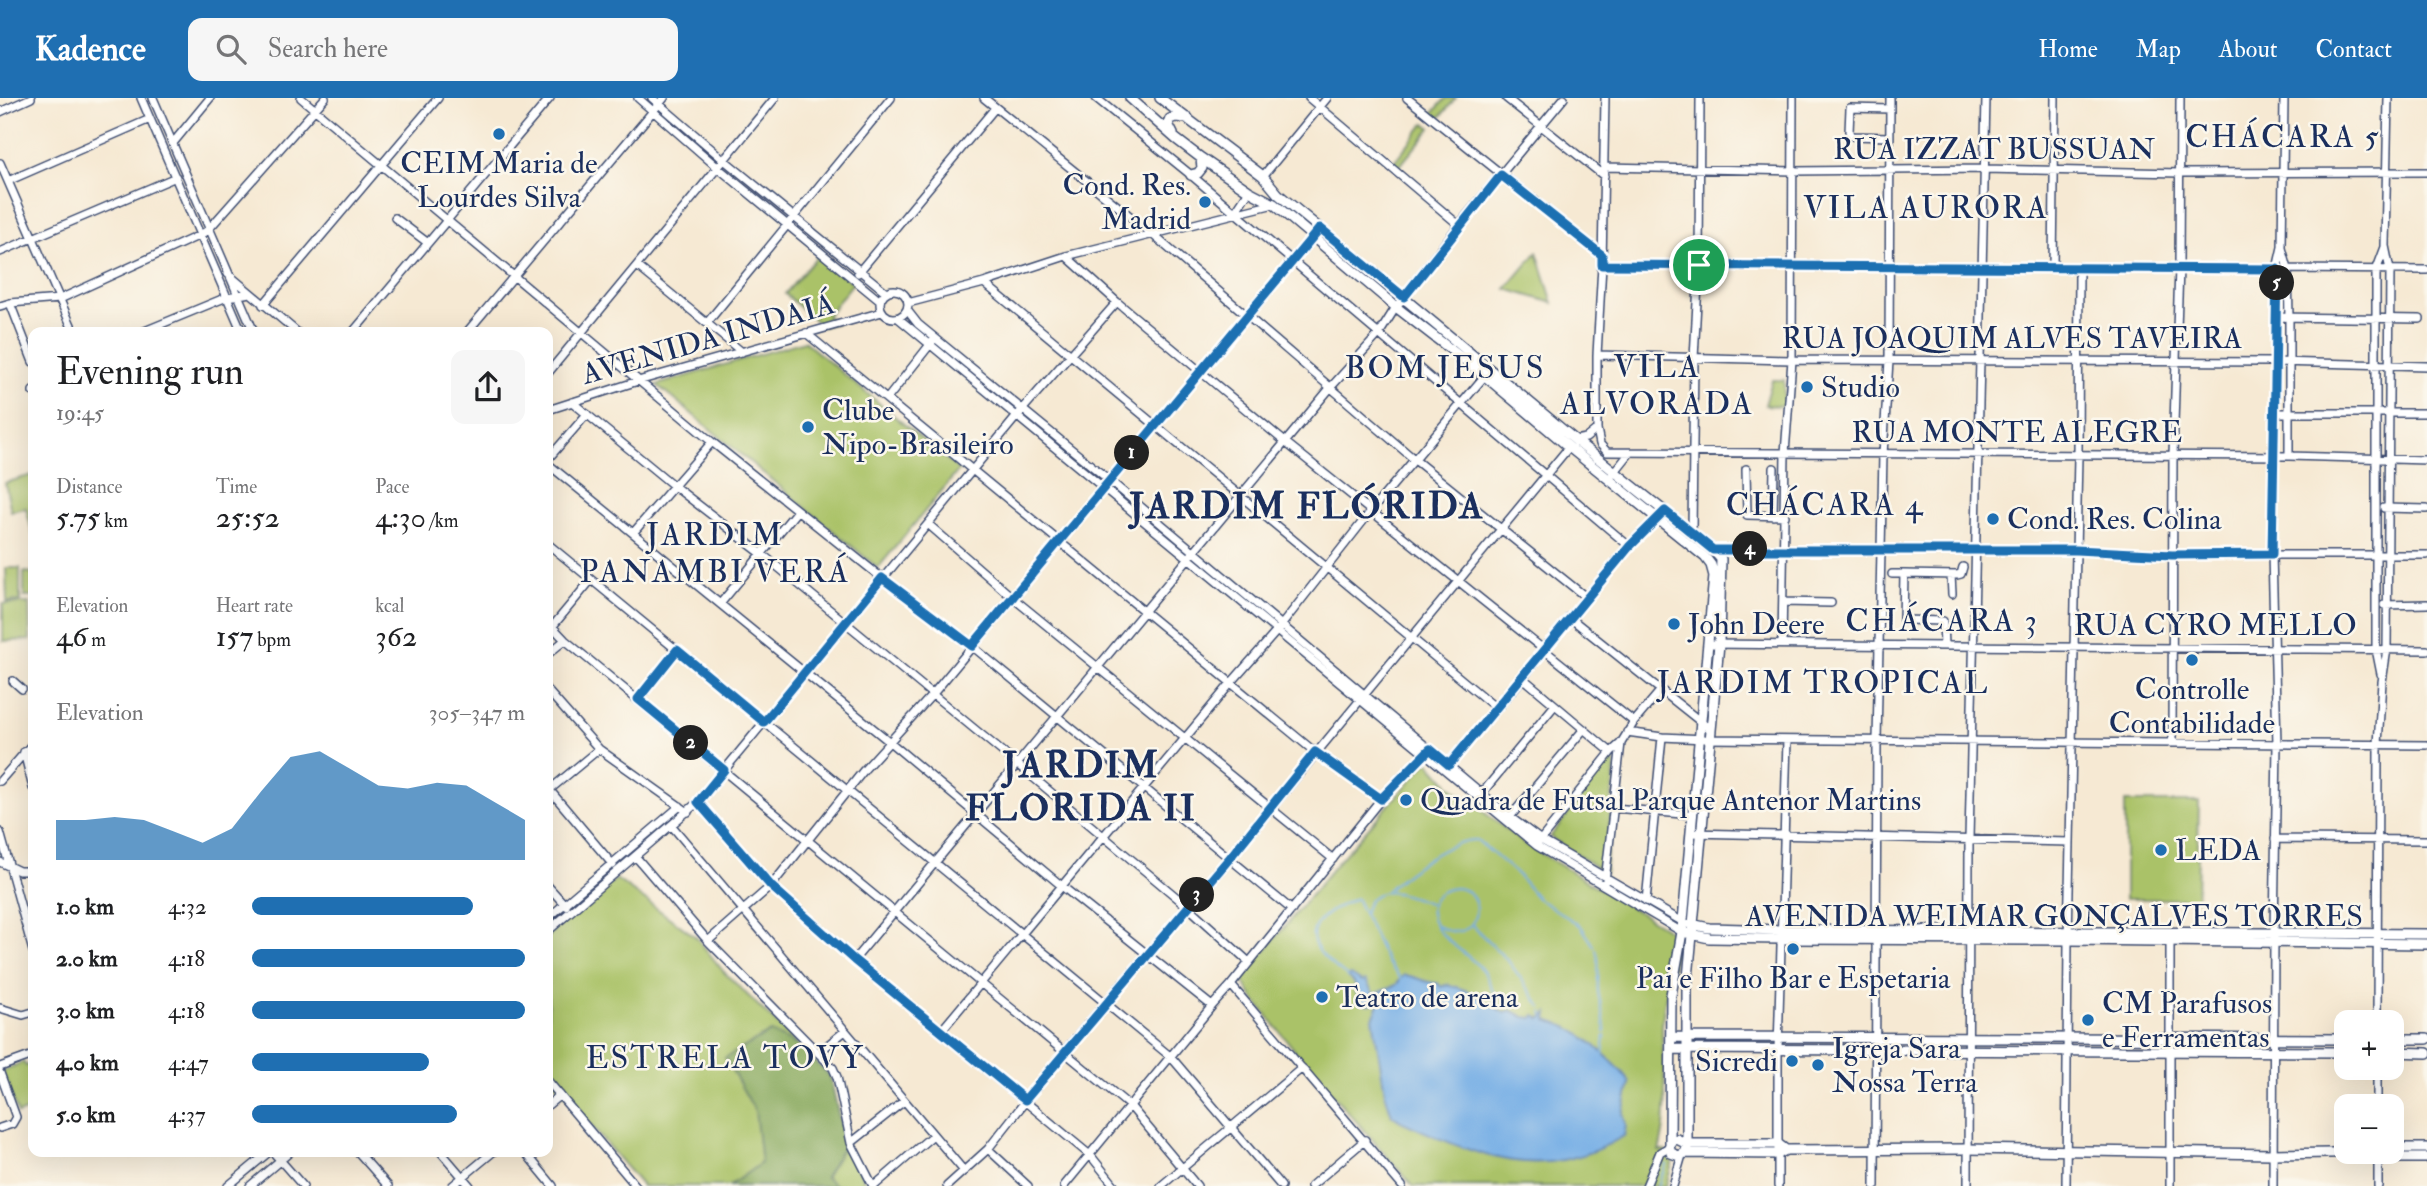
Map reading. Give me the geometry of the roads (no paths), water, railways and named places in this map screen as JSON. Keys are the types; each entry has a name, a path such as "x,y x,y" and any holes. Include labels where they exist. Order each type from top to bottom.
{"main road":[{"path":"1130,98 1201,158 1317,232 1404,297 1572,444 1677,520 1715,552 1722,566 1707,736 1683,927 1671,995 1669,1145 1673,1155 1685,1149 2334,1153"},
{"path":"1160,98 1266,173 1278,194 1396,307 1488,373"},
{"path":"1176,139 1170,130 1170,119 1189,118"},
{"path":"1191,175 1202,168 1201,158"},
{"path":"1249,191 1257,187 1266,173"},
{"path":"1613,475 1658,519 1705,557 1711,565 1713,576 1714,644 1702,723 1707,736 1693,815 1696,833 1693,930 1686,989 1685,1149"},
{"name":"AVENIDA WEIMAR GONÇALVES TORRES","path":"1683,927 1709,938 1781,934 2068,935 2274,943 2427,934"},
{"name":"AVENIDA WEIMAR GONÇALVES TORRES","path":"2170,937 2273,933 2377,938 2427,944"},
{"path":"1671,1037 2334,1039"},
{"path":"2404,1039 2427,1039"},
{"path":"1671,1049 2334,1052"},
{"path":"2404,1052 2427,1053"},
{"path":"1669,1145 1677,1139 1685,1149"},
{"path":"2404,1148 2427,1148"},
{"path":"2404,1158 2427,1158"}],"street":[{"path":"0,112 31,98"},
{"path":"141,98 241,327"},
{"path":"153,98 235,294 252,327"},
{"path":"173,143 210,98"},
{"path":"301,98 712,442 972,646 1144,787 1228,860 1292,910"},
{"path":"0,306 60,299 208,230 324,98"},
{"path":"244,312 262,303 438,98"},
{"path":"357,327 550,98"},
{"path":"638,98 880,301"},
{"path":"652,98 662,101 723,159 886,292"},
{"path":"553,367 775,98"},
{"path":"707,323 891,98"},
{"path":"984,98 1152,234 1415,460 1587,598"},
{"path":"1096,98 1191,175 1629,547"},
{"path":"1309,98 1459,225"},
{"path":"1266,173 1327,98"},
{"path":"1407,98 1602,255"},
{"path":"1506,98 1604,176"},
{"path":"854,960 1331,387 1379,334 1396,307 1459,225 1564,98"},
{"path":"1605,98 1597,429 1602,450 1629,454"},
{"path":"1692,533 1700,98"},
{"path":"1782,644 1785,453 1792,360 1793,98"},
{"path":"1875,1186 1878,645 1883,454 1889,361 1889,98"},
{"path":"1968,1186 1969,839 1986,98"},
{"path":"2053,268 2055,98"},
{"path":"2172,743 2173,456 2179,267 2180,98"},
{"path":"2273,1186 2273,933 2277,744 2272,554 2277,269 2282,247 2284,98"},
{"path":"2377,1010 2378,744 2387,649 2390,270 2385,246 2388,98"},
{"path":"471,327 662,101"},
{"path":"853,279 995,108"},
{"path":"1889,109 1850,108 1849,132 1851,136 1889,137"},
{"path":"8,181 150,119"},
{"path":"157,133 167,129"},
{"path":"0,163 72,327"},
{"name":"RUA IZZAT BUSSUAN","path":"1604,167 1794,172 1986,169 2180,173 2427,172"},
{"path":"0,252 176,177"},
{"path":"1234,213 1249,191"},
{"path":"898,318 907,307 1066,256 1274,204"},
{"path":"394,218 428,243"},
{"path":"708,941 771,886 1317,232"},
{"path":"2382,682 2376,649 2376,271 2385,246"},
{"path":"2282,247 2288,269 2290,318 2289,456"},
{"path":"1066,256 1199,372 1634,722"},
{"path":"213,265 227,272 291,327"},
{"path":"1602,265 2427,270"},
{"path":"636,267 742,352"},
{"path":"2066,1186 2079,267"},
{"path":"984,283 1154,427 1496,708"},
{"path":"1362,697 1276,632 1017,417 932,342 907,307 902,292 894,289 886,292 880,301 881,312 891,318 898,318 932,342 1110,480 1282,624 1362,697 1539,843 1605,881 1646,900 1683,927"},
{"path":"154,327 235,294 250,293"},
{"path":"553,926 698,802 1022,410 1117,302"},
{"path":"10,303 28,349"},
{"name":"AVENIDA INDAIÁ","path":"553,408 638,381 881,312"},
{"path":"2276,317 2420,318"},
{"path":"806,333 1315,752 1381,799"},
{"path":"887,399 932,342"},
{"name":"RUA JOAQUIM ALVES TAVEIRA","path":"1597,355 1792,360 2275,362 2427,366"},
{"path":"941,1031 1230,683 1276,632 1460,403 1488,373"},
{"path":"572,402 1017,764 1187,906 1249,962"},
{"path":"2274,413 2427,413"},
{"path":"553,456 587,414"},
{"path":"948,1186 988,1149 1063,1052 1228,860 1572,444 1597,429"},
{"path":"633,533 712,442"},
{"name":"RUA MONTE ALEGRE","path":"1629,454 1692,452 2289,456 2427,460"},
{"path":"1613,475 1629,454"},
{"path":"553,466 1063,887 1212,1006"},
{"path":"1773,516 1774,468"},
{"path":"1746,469 1747,515 1785,516"},
{"path":"1677,520 1684,519 1692,508"},
{"path":"2377,508 2427,509"},
{"path":"720,604 797,511"},
{"path":"1446,768 1523,678 1569,617 1629,547 1665,511"},
{"path":"928,524 1013,598 1333,859"},
{"path":"553,548 1171,1057 1281,1186"},
{"path":"1715,552 1785,548 1882,548 2076,550 2172,555 2427,555"},
{"path":"1892,574 1951,575 1961,574 1963,567"},
{"path":"1904,574 1903,624 1943,621 1944,646"},
{"path":"1951,575 1952,594"},
{"path":"553,622 591,580"},
{"path":"1783,602 1831,603"},
{"path":"2377,606 2427,604"},
{"path":"1569,617 1702,723"},
{"path":"553,628 1131,1107 1197,1186"},
{"path":"553,650 565,639"},
{"name":"RUA CYRO MELLO","path":"1714,644 2427,650"},
{"path":"638,699 677,650"},
{"path":"1523,678 1611,752"},
{"path":"13,681 22,690"},
{"path":"1539,843 1661,690"},
{"path":"553,697 599,749 688,812"},
{"path":"1483,792 1555,705"},
{"path":"1510,817 1584,729"},
{"path":"1628,732 1662,737 1787,740 2427,745"},
{"path":"1643,909 1662,737"},
{"path":"1778,1186 1775,1149 1787,740"},
{"path":"1605,881 1621,743"},
{"path":"0,781 28,748"},
{"path":"553,786 599,749"},
{"path":"24,752 28,768"},
{"path":"1064,1186 1381,799 1427,752"},
{"path":"1446,768 1483,792 1539,843"},
{"path":"553,796 618,871"},
{"path":"698,802 771,886 854,960 1090,1156 1115,1186"},
{"path":"553,914 680,806"},
{"path":"1614,808 1693,815"},
{"path":"673,826 964,1171"},
{"path":"0,832 28,933"},
{"path":"1696,833 2070,842"},
{"path":"2275,839 2427,840"},
{"path":"636,856 708,941 833,1068 851,1143 874,1186 933,1135"},
{"path":"0,862 19,871 28,871"},
{"path":"1605,881 1643,909 1683,927"},
{"path":"553,892 570,911"},
{"path":"2170,937 2171,1186"},
{"path":"1231,985 1402,1186"},
{"path":"0,1008 23,1015 28,1014"},
{"path":"818,1053 845,1031"},
{"path":"0,1067 28,1057"},
{"path":"1161,1186 1302,1069"},
{"path":"0,1073 16,1117 12,1124 0,1128"},
{"path":"553,1088 636,1186"},
{"path":"553,1100 559,1095"},
{"path":"851,1143 904,1101"},
{"path":"1311,1186 1365,1140"},
{"path":"1646,1186 1660,1152 1669,1145"},
{"path":"988,1149 1028,1186"},
{"path":"1672,1186 1685,1149"},
{"path":"228,1186 265,1157"},
{"path":"277,1157 303,1186"},
{"path":"250,1186 284,1157"},
{"path":"362,1157 387,1186"},
{"path":"445,1157 470,1186"},
{"path":"452,1186 487,1157"},
{"path":"529,1157 553,1186"},
{"path":"2378,1186 2379,1164"}],"water":[{"path":"1351,975 1362,982 1366,981 1374,995 1396,985 1404,975 1438,983 1441,987 1448,984 1470,992 1505,1013 1511,1010 1524,1017 1533,1018 1535,1015 1541,1019 1548,1013 1547,1020 1570,1028 1587,1039 1613,1062 1630,1083 1623,1113 1626,1125 1624,1136 1594,1151 1566,1160 1538,1163 1485,1155 1401,1121 1392,1115 1385,1093 1373,1018 1379,1004 1377,1001 1365,1004 1356,992 1354,982 1348,977"}],"waterway":[{"path":"1387,890 1441,851 1466,841 1477,840 1518,875 1537,898 1581,926 1594,946"},
{"path":"1434,923 1440,927 1454,932 1466,929 1475,918 1473,898 1466,891 1456,888 1446,890 1437,895 1432,903 1431,915 1438,929 1443,935 1485,974 1496,998 1492,1006"},
{"path":"1364,915 1374,896 1382,893 1401,894 1431,904"},
{"path":"1348,977 1321,954 1313,934 1316,925 1324,916 1356,898 1387,962 1401,979"},
{"path":"1472,925 1509,962 1542,1008"},
{"path":"1596,950 1599,965 1598,991 1605,1032"},
{"path":"1603,1055 1605,1036"},
{"path":"1675,1117 1675,1131"},
{"path":"1658,1186 1666,1164"}],"place":[{"name":"CEIM Maria de Lourdes Silva","path":"499,134"},
{"name":"Cond. Res. Madrid","path":"1205,202"},
{"name":"Studio","path":"1807,387"},
{"name":"Clube Nipo-Brasileiro","path":"808,427"},
{"name":"Cond. Res. Colina","path":"1993,519"},
{"name":"John Deere","path":"1674,624"},
{"name":"Controlle Contabilidade","path":"2192,660"},
{"name":"Quadra de Futsal Parque Antenor Martins","path":"1406,800"},
{"name":"LEDA","path":"2161,850"},
{"name":"Pai e Filho Bar e Espetaria","path":"1793,949"},
{"name":"Teatro de arena","path":"1322,997"},
{"name":"CM Parafusos e Ferramentas","path":"2088,1020"},
{"name":"Sicredi","path":"1792,1061"},
{"name":"Igreja Sara Nossa Terra","path":"1818,1065"}],"district":[{"name":"CHÁCARA 5","path":"2283,137"},
{"name":"VILA AURORA","path":"1926,208"},
{"name":"BOM JESUS","path":"1445,368"},
{"name":"VILA ALVORADA","path":"1657,386"},
{"name":"CHÁCARA 4","path":"1825,505"},
{"name":"JARDIM FLÓRIDA","path":"1307,506"},
{"name":"JARDIM PANAMBI VERÁ","path":"715,554"},
{"name":"CHÁCARA 3","path":"1942,621"},
{"name":"JARDIM TROPICAL","path":"1823,683"},
{"name":"JARDIM FLORIDA II","path":"1081,786"},
{"name":"ESTRELA TOVY","path":"725,1058"}]}
